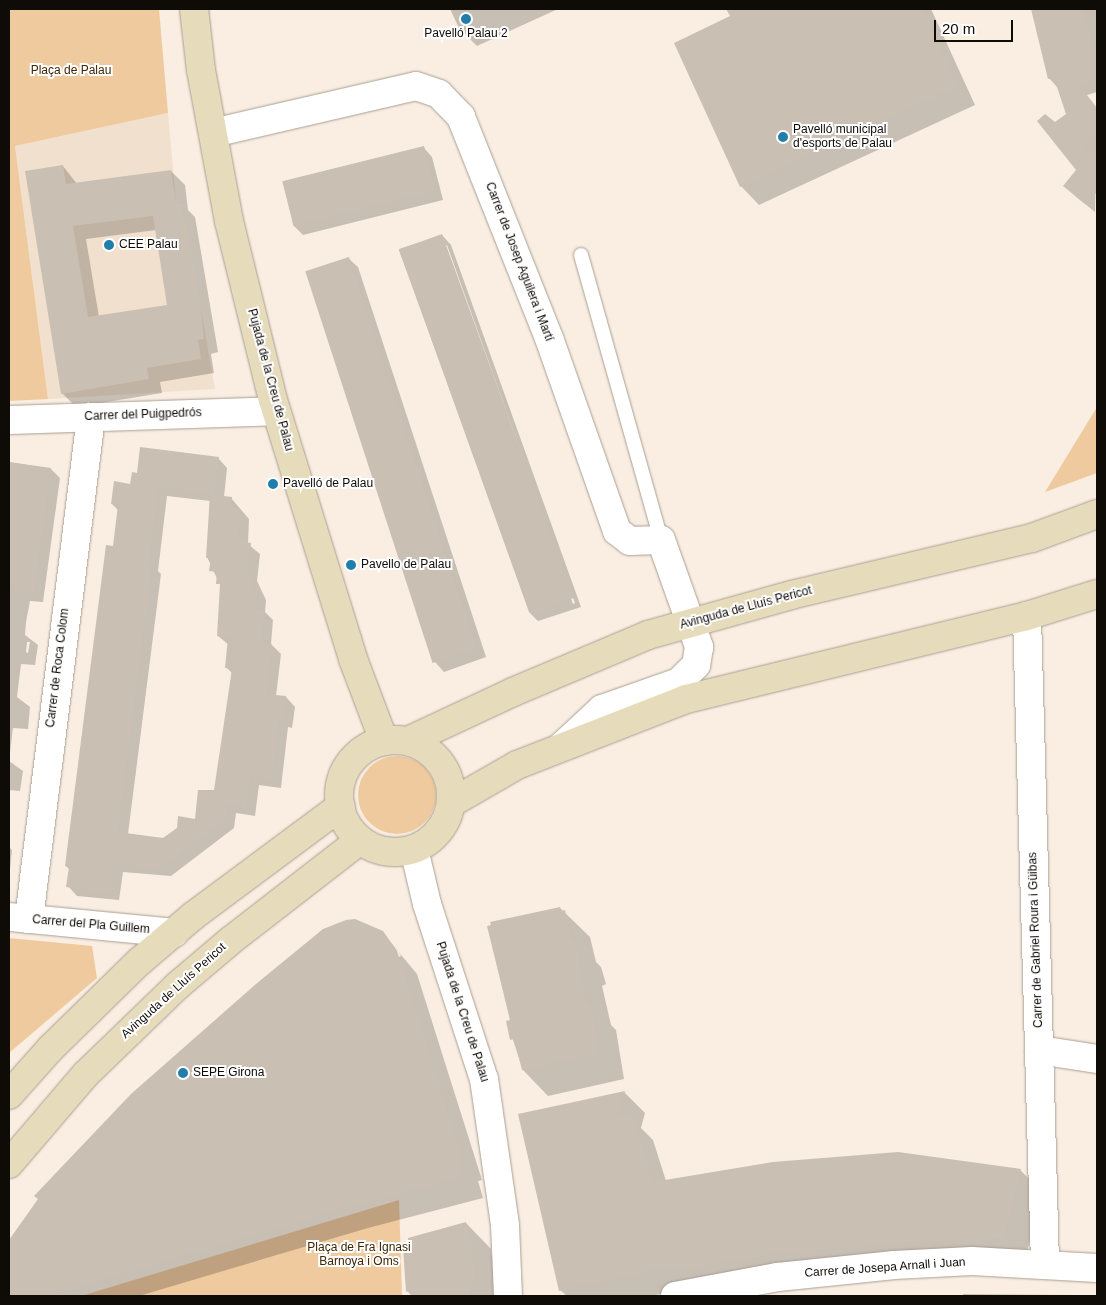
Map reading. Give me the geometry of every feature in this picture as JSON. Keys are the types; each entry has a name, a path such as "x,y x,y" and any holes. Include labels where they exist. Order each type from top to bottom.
{"street":[{"name":"Pujada de la Creu de Palau","path":"194,9 229,221 276,410 353,659 396,741"},
{"name":"Carrer de Josep Aguilera i Martí","path":"213,133 399,88 416,86 428,90 450,104 469,135 523,269 617,531 630,541 661,540"},
{"name":"Carrer del Puigpedrós","path":"9,420 276,410"},
{"name":"Carrer de Roca Colom","path":"19,918 91,417"},
{"name":"Avinguda de Lluís Pericot","path":"396,741 648,636 691,622 1032,538 1097,514"},
{"path":"561,747 602,709 679,682 696,665 698,647 691,622 661,540"},
{"path":"451,803 517,765 686,699 1027,616 1097,594"},
{"name":"Carrer de Gabriel Roura i Güibas","path":"1027,616 1045,1264"},
{"path":"396,741 423,747 442,764 452,791 451,803 444,824 434,837 414,850 389,852 360,840 344,819 340,806 342,782 351,763 364,750 396,741"},
{"path":"9,1095 81,1018 174,933 340,806"},
{"name":"Avinguda de Lluís Pericot","path":"9,1164 86,1074 177,986 230,941 360,840"},
{"name":"Pujada de la Creu de Palau","path":"414,850 427,904 484,1079 505,1225 508,1296"},
{"name":"Carrer del Pla Guillem","path":"19,918 174,933"},
{"path":"1039,1050 1097,1059"},
{"name":"Carrer de Josepa Arnall i Juan","path":"675,1296 778,1277 894,1265 972,1261 1097,1268"}],"lane":[{"path":"581,255 661,540"}],"shaded area":[{"name":"CEE Palau","path":"168,113 176,203 182,202 215,389 48,399 15,146"}],"green space":[{"name":"Plaça de Palau","path":"9,9 159,9 168,113 15,146 48,399 9,401"},
{"path":"1097,407 1097,473 1045,492"},
{"path":"397,756 412,759 424,768 433,780 436,795 433,810 424,822 412,831 397,834 382,831 370,822 361,810 358,795 361,780 370,768 382,759"},
{"path":"9,938 92,946 97,978 9,1053"},
{"name":"Plaça de Fra Ignasi Barnoya i Oms","path":"399,1200 402,1296 81,1296"}],"building":[{"name":"Pavelló municipal d'esports de Palau","path":"726,9 922,9 958,86 740,187 674,43 730,16"},
{"path":"1031,9 1082,9 1097,57 1097,80 1079,86 1097,109 1097,134 1083,146 1090,152 1097,144 1097,195 1095,193 1085,204 1063,186 1076,170 1037,121 1045,114 1055,122 1066,114 1054,78 1048,79"},
{"path":"424,146 435,191 293,226 282,181"},
{"path":"63,165 66,184 171,170 176,203 182,202 200,299 204,339 198,340 201,359 147,368 149,379 61,394 25,171","holes":["153,216 167,305 88,317 73,226"]},
{"path":"442,234 574,598 531,613 399,250"},
{"path":"349,257 476,649 433,663 305,271"},
{"path":"140,447 219,457 214,495 232,497 231,507 240,508 239,541 251,543 247,576 254,576 252,589 258,589 256,609 265,610 261,642 272,644 266,694 286,696 283,719 279,718 272,779 250,776 246,807 227,805 225,819 161,868 114,864 110,892 66,887 69,867 65,866 106,545 113,546 118,505 111,504 114,481 130,484 132,472 137,473","holes":["158,487 214,494 210,494 206,558 211,558 209,571 217,572 216,584 220,584 217,636 228,638 225,668 232,669 214,790 198,790 195,819 178,816 177,828 163,838 118,832 152,564 149,563"]},
{"path":"9,462 51,468 34,594 9,591"},
{"path":"560,907 561,911 565,910 572,941 576,940 580,959 577,960 587,1004 591,1003 599,1054 522,1070 514,1039 510,1040 506,1021 510,1020 487,926 491,925 490,922"},
{"path":"355,919 383,931 397,951 462,1159 458,1160 463,1177 346,1208 47,1296 9,1296 9,1240 38,1199 34,1196 131,1094 256,984 323,929 346,920"},
{"path":"625,1091 618,1113 632,1117 653,1182 773,1162 898,1152 1021,1169 1004,1239 919,1242 776,1254 668,1272 667,1267 559,1291 518,1114"},
{"path":"466,1222 467,1238 472,1237 475,1282 470,1283 471,1296 412,1296 411,1291 406,1292 403,1247 408,1246 408,1238"}],"place":[{"name":"Pavelló Palau 2","path":"466,19"},
{"name":"Pavelló municipal d'esports de Palau","path":"783,137"},
{"name":"CEE Palau","path":"109,245"},
{"name":"Pavelló de Palau","path":"273,484"},
{"name":"Pavello de Palau","path":"351,565"},
{"name":"SEPE Girona","path":"183,1073"}]}
